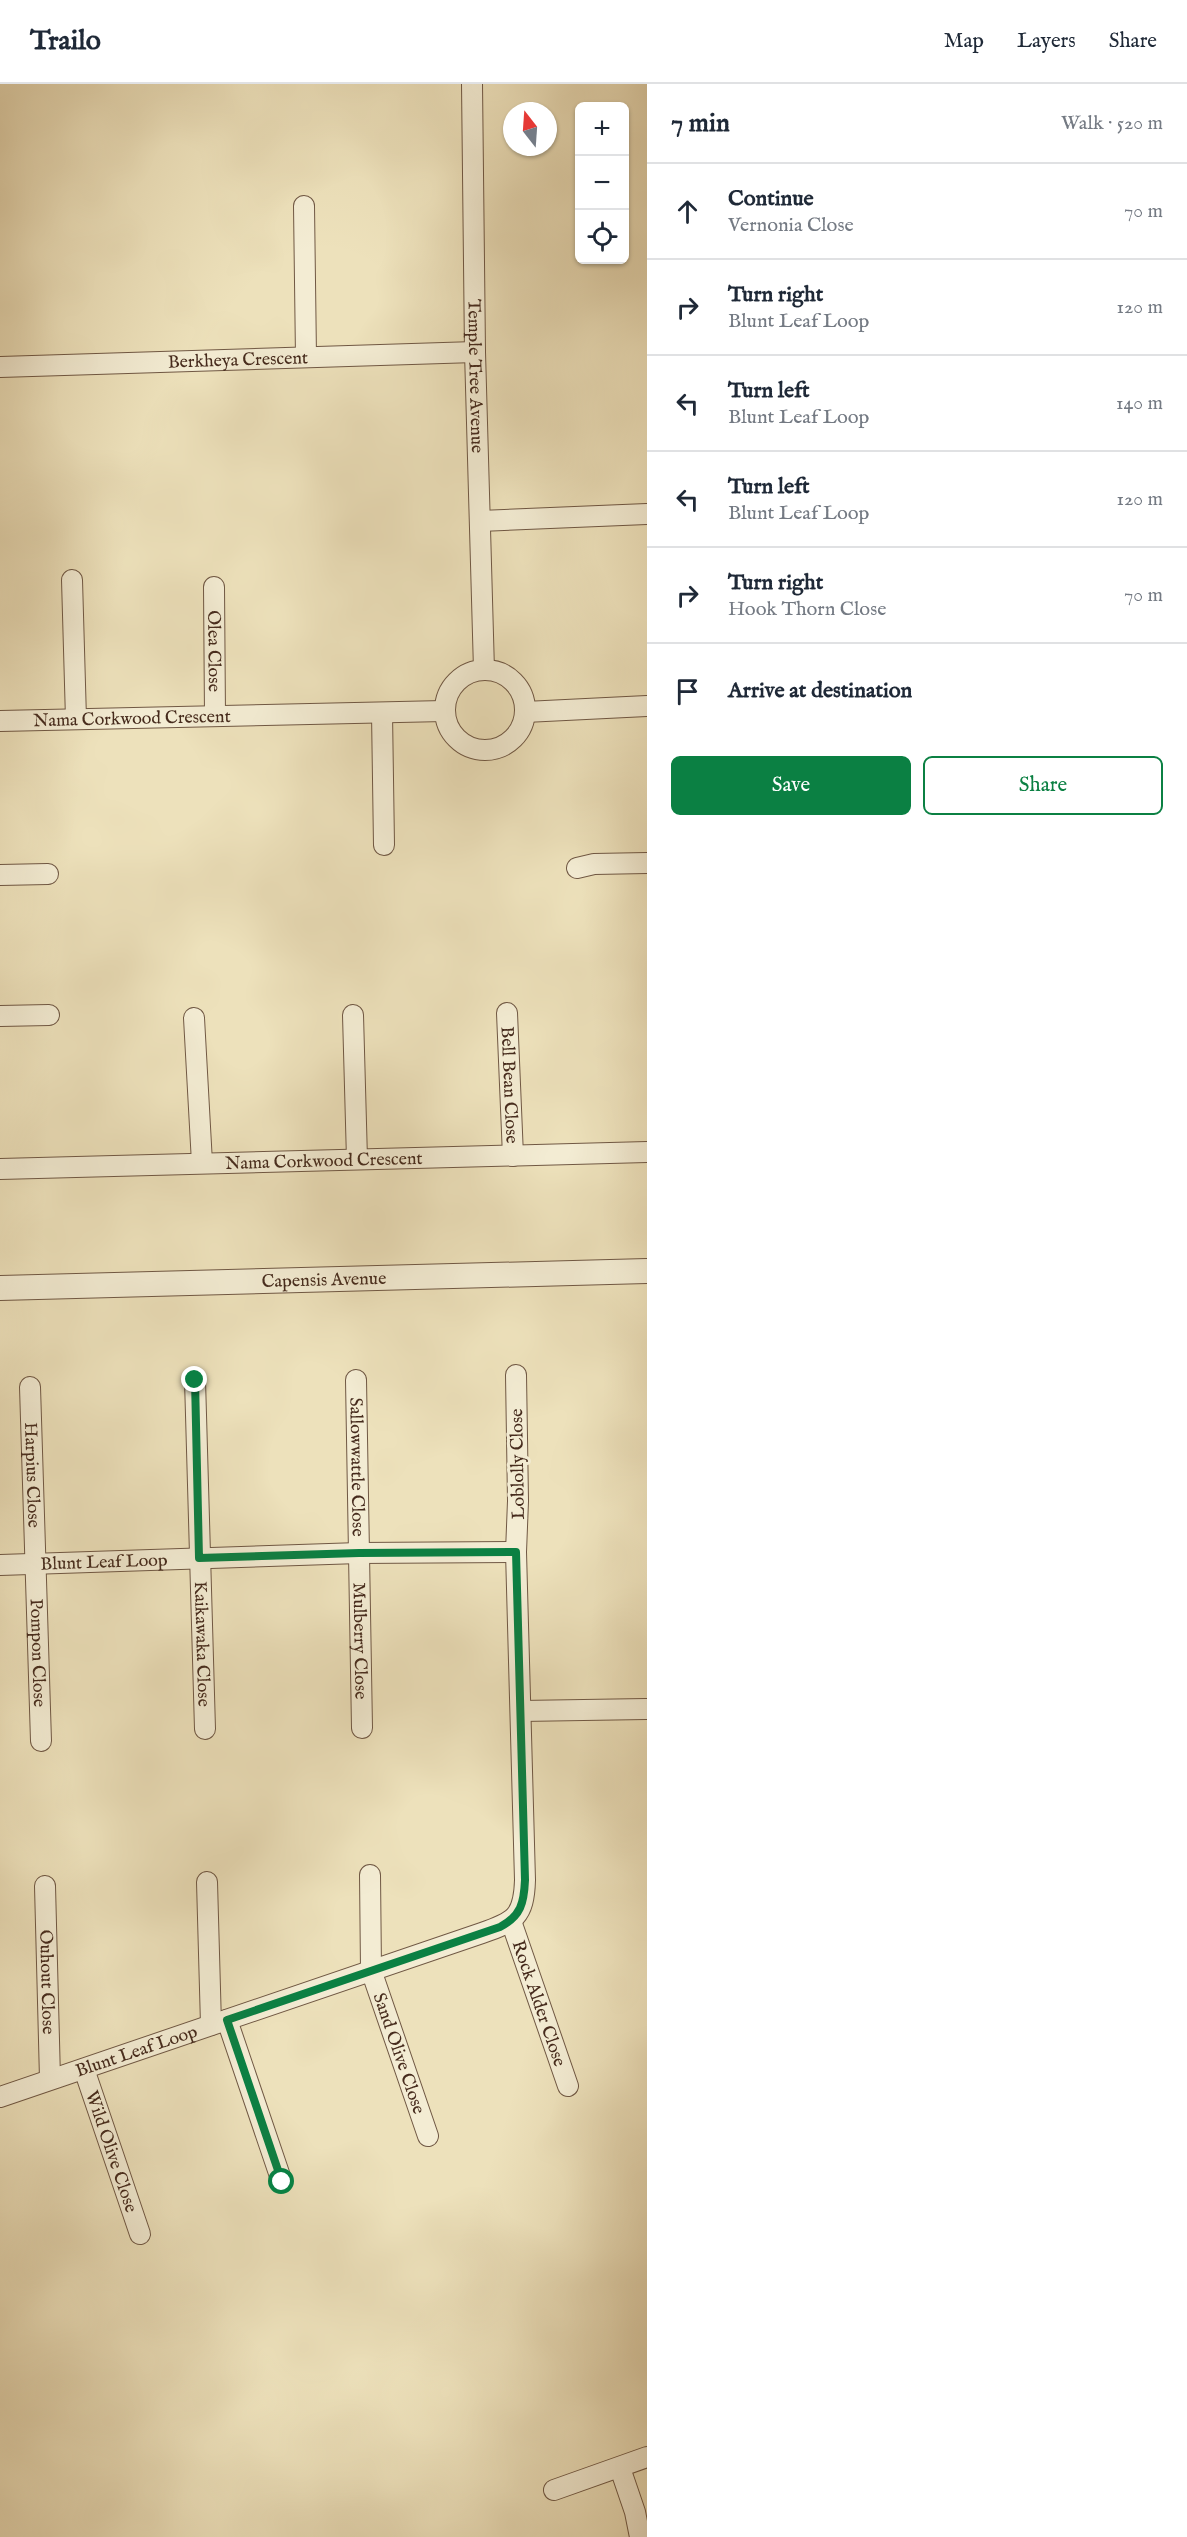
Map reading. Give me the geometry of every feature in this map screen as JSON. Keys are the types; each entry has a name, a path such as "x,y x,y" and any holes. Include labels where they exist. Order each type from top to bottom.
{"street":[{"name":"Temple Tree Avenue","path":"472,84 475,352 484,670"},
{"path":"304,206 306,357"},
{"name":"Berkheya Crescent","path":"0,367 475,352"},
{"path":"480,521 647,514"},
{"path":"72,580 76,719"},
{"name":"Olea Close","path":"213,587 215,716"},
{"path":"484,670 509,678 518,687 525,712 522,725 515,736 504,745 491,750 477,750 465,745 454,736 447,725 444,711 452,687 460,678 484,670"},
{"path":"525,712 647,706"},
{"name":"Nama Corkwood Crescent","path":"0,721 444,711"},
{"path":"382,713 384,845"},
{"path":"576,868 594,864 647,863"},
{"path":"0,876 48,874"},
{"name":"Bell Bean Close","path":"507,1013 513,1156"},
{"path":"0,1016 49,1015"},
{"path":"353,1015 357,1159"},
{"path":"194,1018 202,1163"},
{"name":"Nama Corkwood Crescent","path":"0,1169 647,1152"},
{"name":"Capensis Avenue","path":"0,1288 647,1271"},
{"name":"Loblolly Close","path":"516,1375 518,1501 516,1552"},
{"name":"Kaikawaka Close","path":"195,1380 205,1729"},
{"name":"Sallowwattle Close","path":"356,1380 359,1553"},
{"name":"Harpius Close","path":"30,1387 34,1564"},
{"path":"511,1921 519,1915 525,1895 516,1552"},
{"name":"Blunt Leaf Loop","path":"0,1565 359,1553 516,1552"},
{"name":"Mulberry Close","path":"359,1553 362,1728"},
{"name":"Pompon Close","path":"34,1564 41,1741"},
{"path":"521,1711 647,1710 647,1700"},
{"name":"Sand Olive Close","path":"370,1875 371,1970 428,2136"},
{"path":"207,1882 219,2023 282,2182"},
{"name":"Ouhout Close","path":"45,1886 50,2079"},
{"name":"Blunt Leaf Loop","path":"0,2097 511,1921"},
{"name":"Rock Alder Close","path":"511,1921 568,2086"},
{"name":"Wild Olive Close","path":"84,2069 140,2234"},
{"path":"554,2490 647,2457"},
{"path":"620,2468 635,2512 640,2537"}],"route":[{"path":"195,1380 199,1558 359,1553 516,1552 525,1880 523,1905 519,1915 500,1927 227,2020 282,2182"}]}
